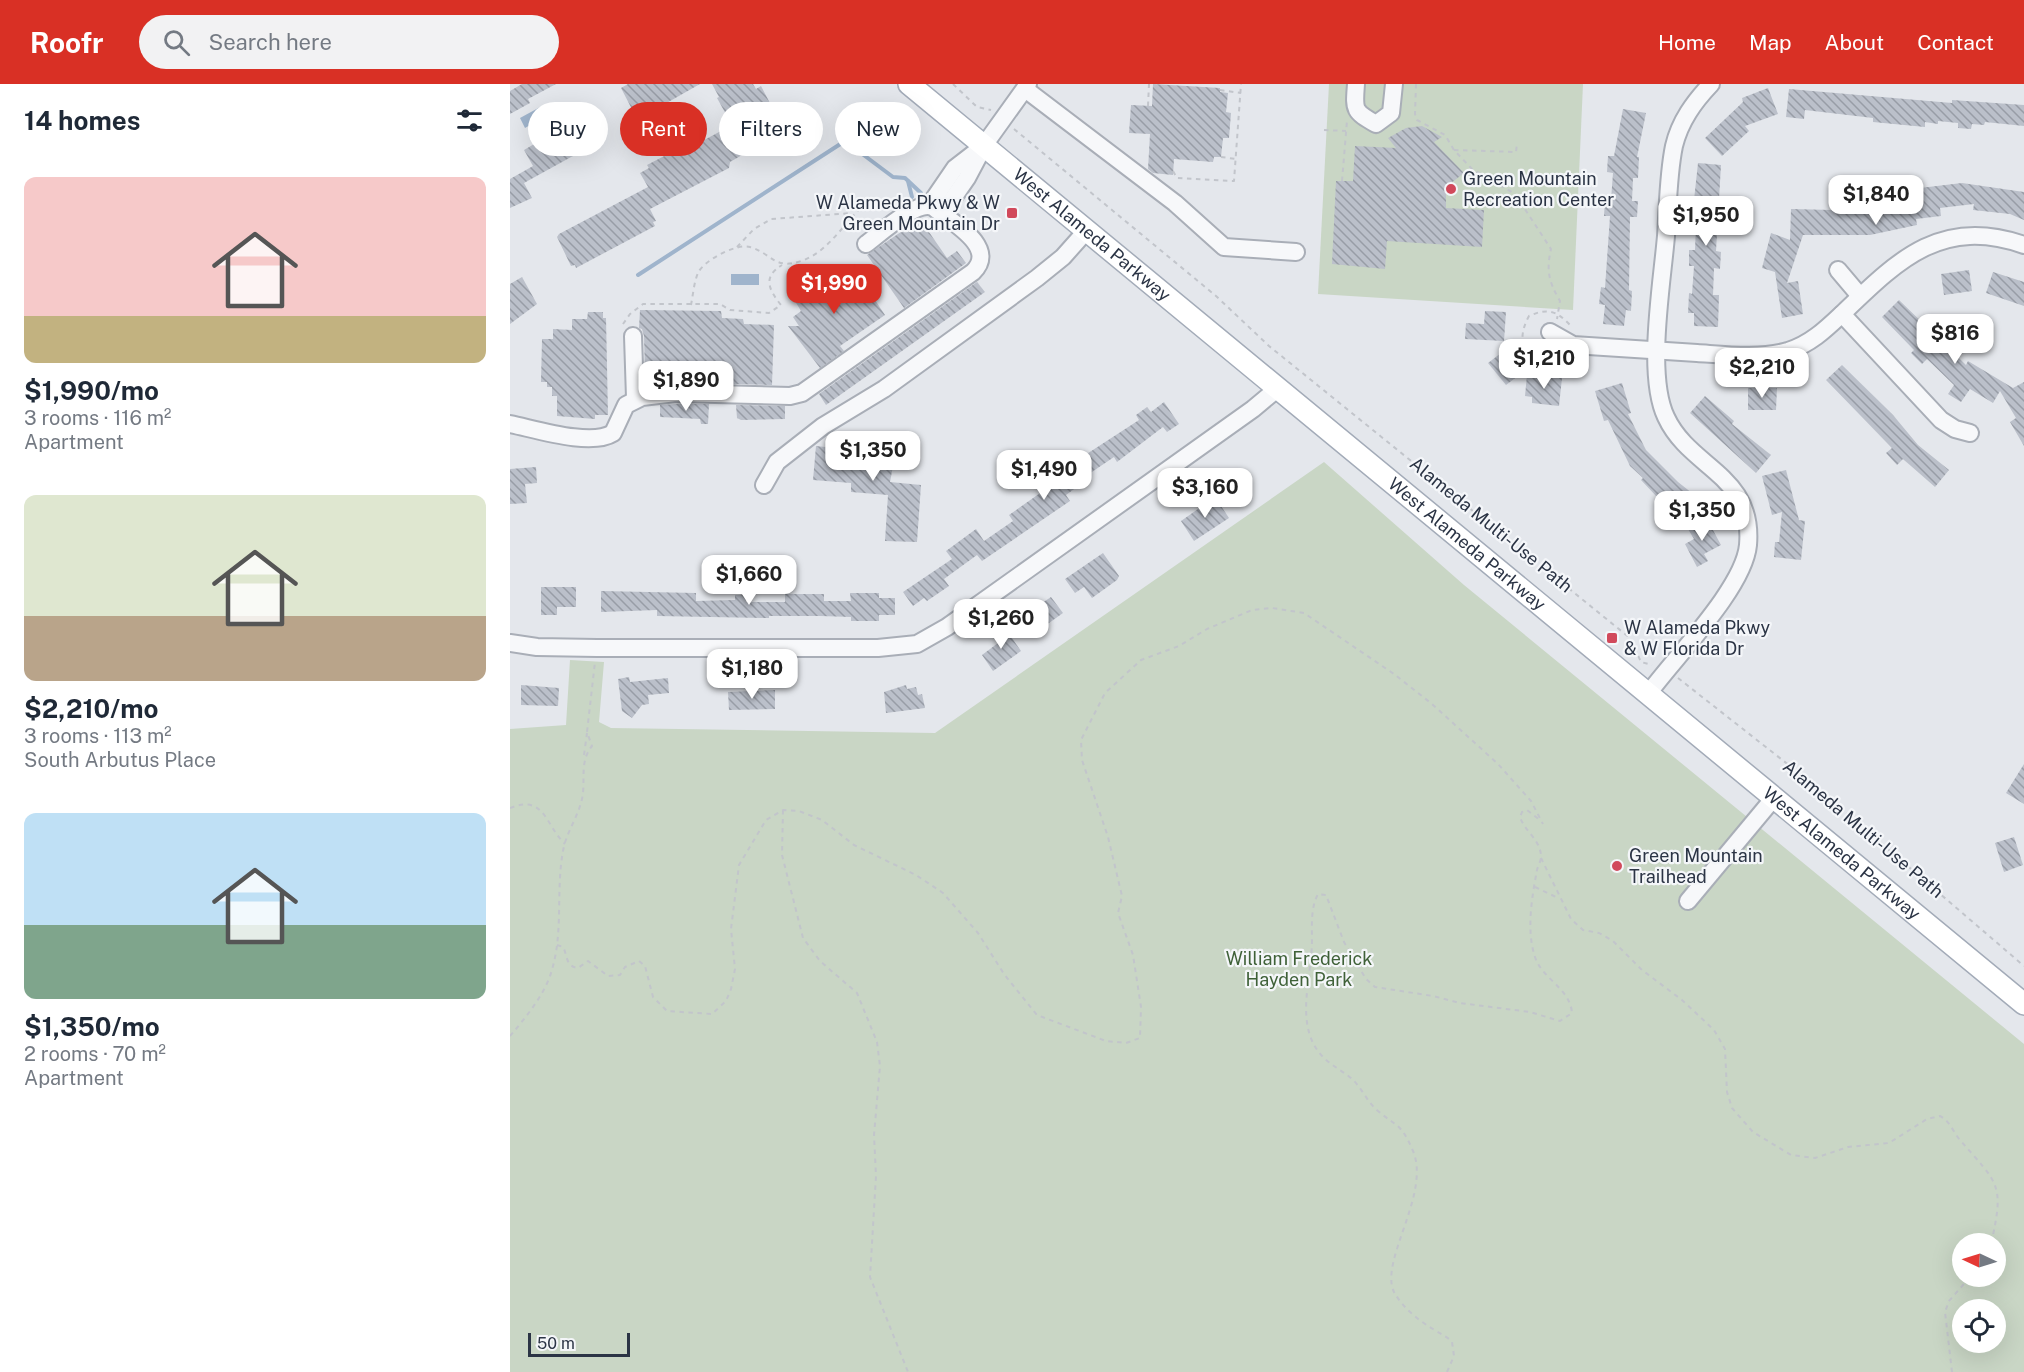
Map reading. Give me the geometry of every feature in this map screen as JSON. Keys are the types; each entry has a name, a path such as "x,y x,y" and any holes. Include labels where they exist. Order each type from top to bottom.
{"main road":[{"name":"West Alameda Parkway","path":"909,84 985,144 1277,389 2024,1004"}],"street":[{"path":"1356,84 1354,108 1358,114 1376,124 1391,113 1394,84"},
{"path":"1648,694 1735,582 1746,558 1749,530 1743,504 1728,480 1681,441 1665,416 1657,389 1657,351 1672,163 1681,126 1696,100 1711,84"},
{"path":"935,210 967,177 985,144 1027,86 1175,203 1224,247 1296,252"},
{"path":"510,424 591,438 609,436 616,430 626,405 635,398 676,393 790,396 802,393 976,270 981,258 977,244 935,210 919,206 866,244"},
{"path":"764,485 777,462 823,426 884,389 1037,278 1063,257 1087,230"},
{"path":"1550,332 1573,345 1742,356 1786,351 1815,338 1899,261 1933,244 1980,237 2024,245"},
{"path":"1838,270 1860,296"},
{"path":"1842,314 1941,420 1955,429 1970,433"},
{"path":"627,332 635,398"},
{"path":"510,643 537,647 597,648 878,648 917,644 947,627 1244,416 1277,389"},
{"path":"1688,901 1773,799"}],"path":[{"name":"Alameda Multi-Use Path","path":"953,84 977,107 990,109 1004,120 1216,296 1269,346 1630,638 1641,662 1666,669 1804,777 2024,966"},
{"path":"1148,106 1149,84"},
{"path":"1173,171 1177,178 1234,181 1241,84"},
{"path":"1416,84 1415,114 1418,120 1445,135 1454,150 1472,169 1515,194 1551,249 1547,264 1548,282 1560,302 1560,313 1550,332"},
{"path":"1220,90 1241,93"},
{"path":"1324,130 1346,131"},
{"path":"1454,150 1516,152 1517,143"},
{"path":"1221,157 1236,159"},
{"path":"627,332 630,314 643,303 720,304 730,310 769,313 781,305 770,291 768,281 772,271 782,265 812,257 827,246 854,213 866,203 894,200 904,204"},
{"path":"691,304 699,271 709,262 737,248 754,230 771,219 854,213"},
{"path":"737,248 750,247 782,265"},
{"path":"557,945 562,947 568,963 573,967 578,968 588,961 608,976 620,975 625,967 639,961 645,966 653,998 667,1011 712,1014 726,1001 733,980 731,929 739,865 766,820 783,810 799,811 822,820 854,845 916,875 943,893 978,933 1004,974 1037,1015 1106,1041 1126,1042 1140,1038 1139,997 1133,955 1118,913 1122,896 1108,837 1082,760 1081,740 1105,693 1141,660 1179,646 1207,629 1252,610 1272,608 1304,613 1394,674 1432,704 1498,764 1531,801 1543,824 1532,812 1522,812 1522,822 1539,845 1541,858 1571,920 1578,926 1599,933 1613,941 1642,970 1705,1019 1725,1049 1727,1092 1732,1108 1753,1132 1791,1155 1815,1158 1848,1147 1889,1143 1933,1115 1945,1119 1957,1137 1986,1167 1996,1188 1998,1209 1993,1233"},
{"path":"510,1036 526,1017 548,980 557,945 559,876 565,844 582,799 584,757 595,662"},
{"path":"584,757 592,746 587,732"},
{"path":"510,808 521,804 531,804 543,812 556,836 565,844"},
{"path":"783,810 782,855 803,938 820,961 857,993 877,1042 880,1066 874,1135 876,1176 870,1277 908,1372"},
{"path":"1447,1372 1454,1356 1452,1342 1422,1322 1406,1306 1393,1290 1391,1281 1391,1272 1406,1226 1418,1171 1413,1149 1399,1125 1377,1111 1354,1081 1320,1054 1306,1024 1305,1008 1313,940 1312,914 1318,894 1326,895 1344,942 1366,979 1375,987 1433,996 1460,1004 1530,1012 1560,1021 1572,1013 1572,1006 1534,956 1531,918 1541,858"},
{"path":"1535,887 1558,897"},
{"path":"1952,1372 1946,1312 1949,1301 1961,1287"}],"green space":[{"name":"Green Mountain Recreation Center","path":"1329,84 1583,84 1573,310 1318,294"},
{"name":"William Frederick Hayden Park","path":"1324,462 1464,585 2024,1044 2024,1372 510,1372 510,729 566,725 570,660 604,662 599,722 611,728 935,733"}],"water":[{"path":"528,114 528,126 525,128 520,118"},
{"path":"731,274 759,274 759,285 731,285"}],"building":[{"path":"522,84 556,84 528,99 528,104 510,114 510,91"},
{"path":"628,84 700,84 668,102 628,102 621,88"},
{"path":"712,84 753,84 756,89 761,86 769,102 719,102 717,98 719,97"},
{"path":"1153,84 1220,88 1220,92 1228,93 1226,112 1231,113 1229,138 1223,138 1221,157 1214,157 1213,162 1174,159 1173,175 1153,173 1148,169 1150,134 1129,133 1131,105 1152,106"},
{"path":"1768,88 1778,114 1745,126 1749,131 1722,156 1705,138 1743,102 1742,98"},
{"path":"1789,89 1952,103 1952,100 2024,105 2024,126 1985,122 1984,125 1972,124 1971,129 1958,128 1958,123 1938,121 1938,124 1925,122 1925,127 1873,122 1873,118 1805,110 1804,119 1786,117"},
{"path":"1623,109 1646,113 1637,157 1639,157 1638,178 1633,178 1632,201 1638,201 1637,217 1630,217 1631,311 1626,310 1624,326 1603,324 1605,305 1599,304 1601,287 1605,288 1610,216 1604,216 1605,200 1611,200 1613,173 1607,172 1608,156 1614,156"},
{"name":"Green Mountain Recreation Center","path":"1422,126 1442,137 1434,142 1464,173 1446,187 1446,208 1484,210 1482,247 1387,241 1385,269 1332,264 1336,181 1353,181 1355,146 1396,148 1388,138 1406,128"},
{"path":"719,132 719,156 740,156 730,162 729,168 650,209 656,221 653,222 655,226 576,268 575,265 571,266 557,237 559,234 648,187 640,173 649,168 647,165 664,156 707,156 707,139"},
{"path":"528,148 528,156 573,156 524,183 532,198 510,208 510,179 533,166 524,150"},
{"path":"1698,163 1721,165 1716,251 1721,252 1720,269 1714,268 1713,295 1719,295 1718,327 1694,326 1694,313 1688,313 1694,266 1689,266 1689,250 1695,250 1697,200 1694,200"},
{"path":"1962,183 2024,192 2024,220 2010,214 1973,210 1974,204 1940,208 1941,216 1916,219 1917,225 1870,235 1803,235 1787,283 1798,281 1803,314 1782,318 1775,272 1762,268 1771,233 1790,240 1791,209 1875,211 1873,203 1894,198 1896,204 1922,199 1920,188"},
{"path":"920,219 947,258 957,251 966,263 904,308 867,255"},
{"path":"851,264 885,315 840,346 844,351 820,368 788,326 799,326 793,317 801,311 795,301 837,270 839,272"},
{"path":"1969,270 1972,291 1944,295 1941,274"},
{"path":"1993,272 2024,282 2024,306 1986,293"},
{"path":"522,277 537,304 510,324 510,284"},
{"path":"977,282 985,292 826,405 819,394"},
{"path":"1899,300 1966,365 1968,361 2013,388 2024,382 2024,446 2010,422 2016,418 2000,391 1993,403 1970,389 1961,402 1948,394 1954,385 1927,359 1922,364 1911,353 1914,350 1882,317"},
{"path":"640,310 721,311 722,318 743,319 744,324 774,325 772,385 698,383 698,375 645,374 644,336 642,329 639,328"},
{"path":"1485,311 1506,312 1504,341 1465,339 1466,323 1484,324"},
{"path":"588,312 603,312 603,318 606,318 608,415 595,415 595,419 557,416 557,396 552,396 552,387 547,387 547,382 541,382 542,339 553,339 553,329 572,330 572,319 587,319"},
{"path":"1505,350 1523,372 1506,385 1488,363"},
{"path":"1842,365 1893,415 1918,445 1949,470 1935,487 1903,459 1897,465 1886,453 1892,448 1826,380"},
{"path":"1527,375 1562,378 1559,406 1532,403 1532,397 1525,396"},
{"path":"1622,383 1631,413 1628,414 1646,450 1678,482 1702,501 1690,517 1659,494 1657,497 1641,480 1643,478 1630,466 1608,420 1604,421 1595,391"},
{"path":"1748,388 1777,388 1776,410 1748,410"},
{"path":"1705,396 1734,421 1732,424 1771,455 1756,473 1690,413"},
{"path":"1164,402 1179,424 1167,432 1163,427 1117,462 1114,457 1083,478 1085,481 1066,495 1070,501 982,561 977,555 944,579 949,586 927,601 924,598 913,606 903,592 952,559 946,551 976,529 984,541 1013,521 1009,515 1043,491 1039,485 1139,420 1136,415 1147,407 1151,412"},
{"path":"709,404 708,424 701,424 700,419 660,417 660,405"},
{"path":"736,405 785,406 785,419 741,420 737,418"},
{"path":"854,431 882,433 881,449 893,466 890,482 921,485 917,542 885,541 888,495 851,492 851,483 813,480 816,446 853,450"},
{"path":"536,467 537,483 525,484 527,503 510,504 510,469"},
{"path":"1786,470 1799,520 1805,521 1801,560 1774,557 1775,542 1779,542 1782,512 1772,515 1762,476"},
{"path":"1215,497 1229,518 1194,541 1181,521"},
{"path":"1707,519 1721,545 1704,554 1708,561 1697,567 1685,544 1694,539 1688,529"},
{"path":"1103,553 1119,576 1117,580 1092,598 1084,587 1075,593 1065,579"},
{"path":"541,587 576,587 576,607 557,607 557,615 541,615"},
{"path":"601,591 696,593 696,601 735,600 735,595 746,595 746,602 785,602 785,594 824,594 824,601 851,601 850,593 879,593 879,598 895,598 895,615 879,615 879,621 851,621 851,617 820,616 769,616 769,618 657,616 657,610 601,612"},
{"path":"1051,597 1063,613 1042,628 1029,612"},
{"path":"1005,628 1021,651 993,671 982,655 998,643 993,636"},
{"path":"629,677 630,682 668,678 669,693 648,695 649,704 642,705 632,718 622,711 618,679"},
{"path":"521,685 559,688 558,706 521,705"},
{"path":"906,685 907,689 916,687 918,695 922,694 925,708 886,713 884,692"},
{"path":"775,690 775,709 729,710 728,692"},
{"path":"2024,764 2024,804 2006,793"},
{"path":"2014,837 2023,865 2004,872 1995,843"}],"waterway":[{"path":"638,275 845,141 893,177 905,178 921,193"},
{"path":"908,181 912,197"}],"place":[{"name":"Green Mountain Recreation Center","path":"1451,189"},
{"name":"W Alameda Pkwy & W Green Mountain Dr","path":"1012,213"},
{"name":"W Alameda Pkwy & W Florida Dr","path":"1612,638"},
{"name":"Green Mountain Trailhead","path":"1617,866"}]}
